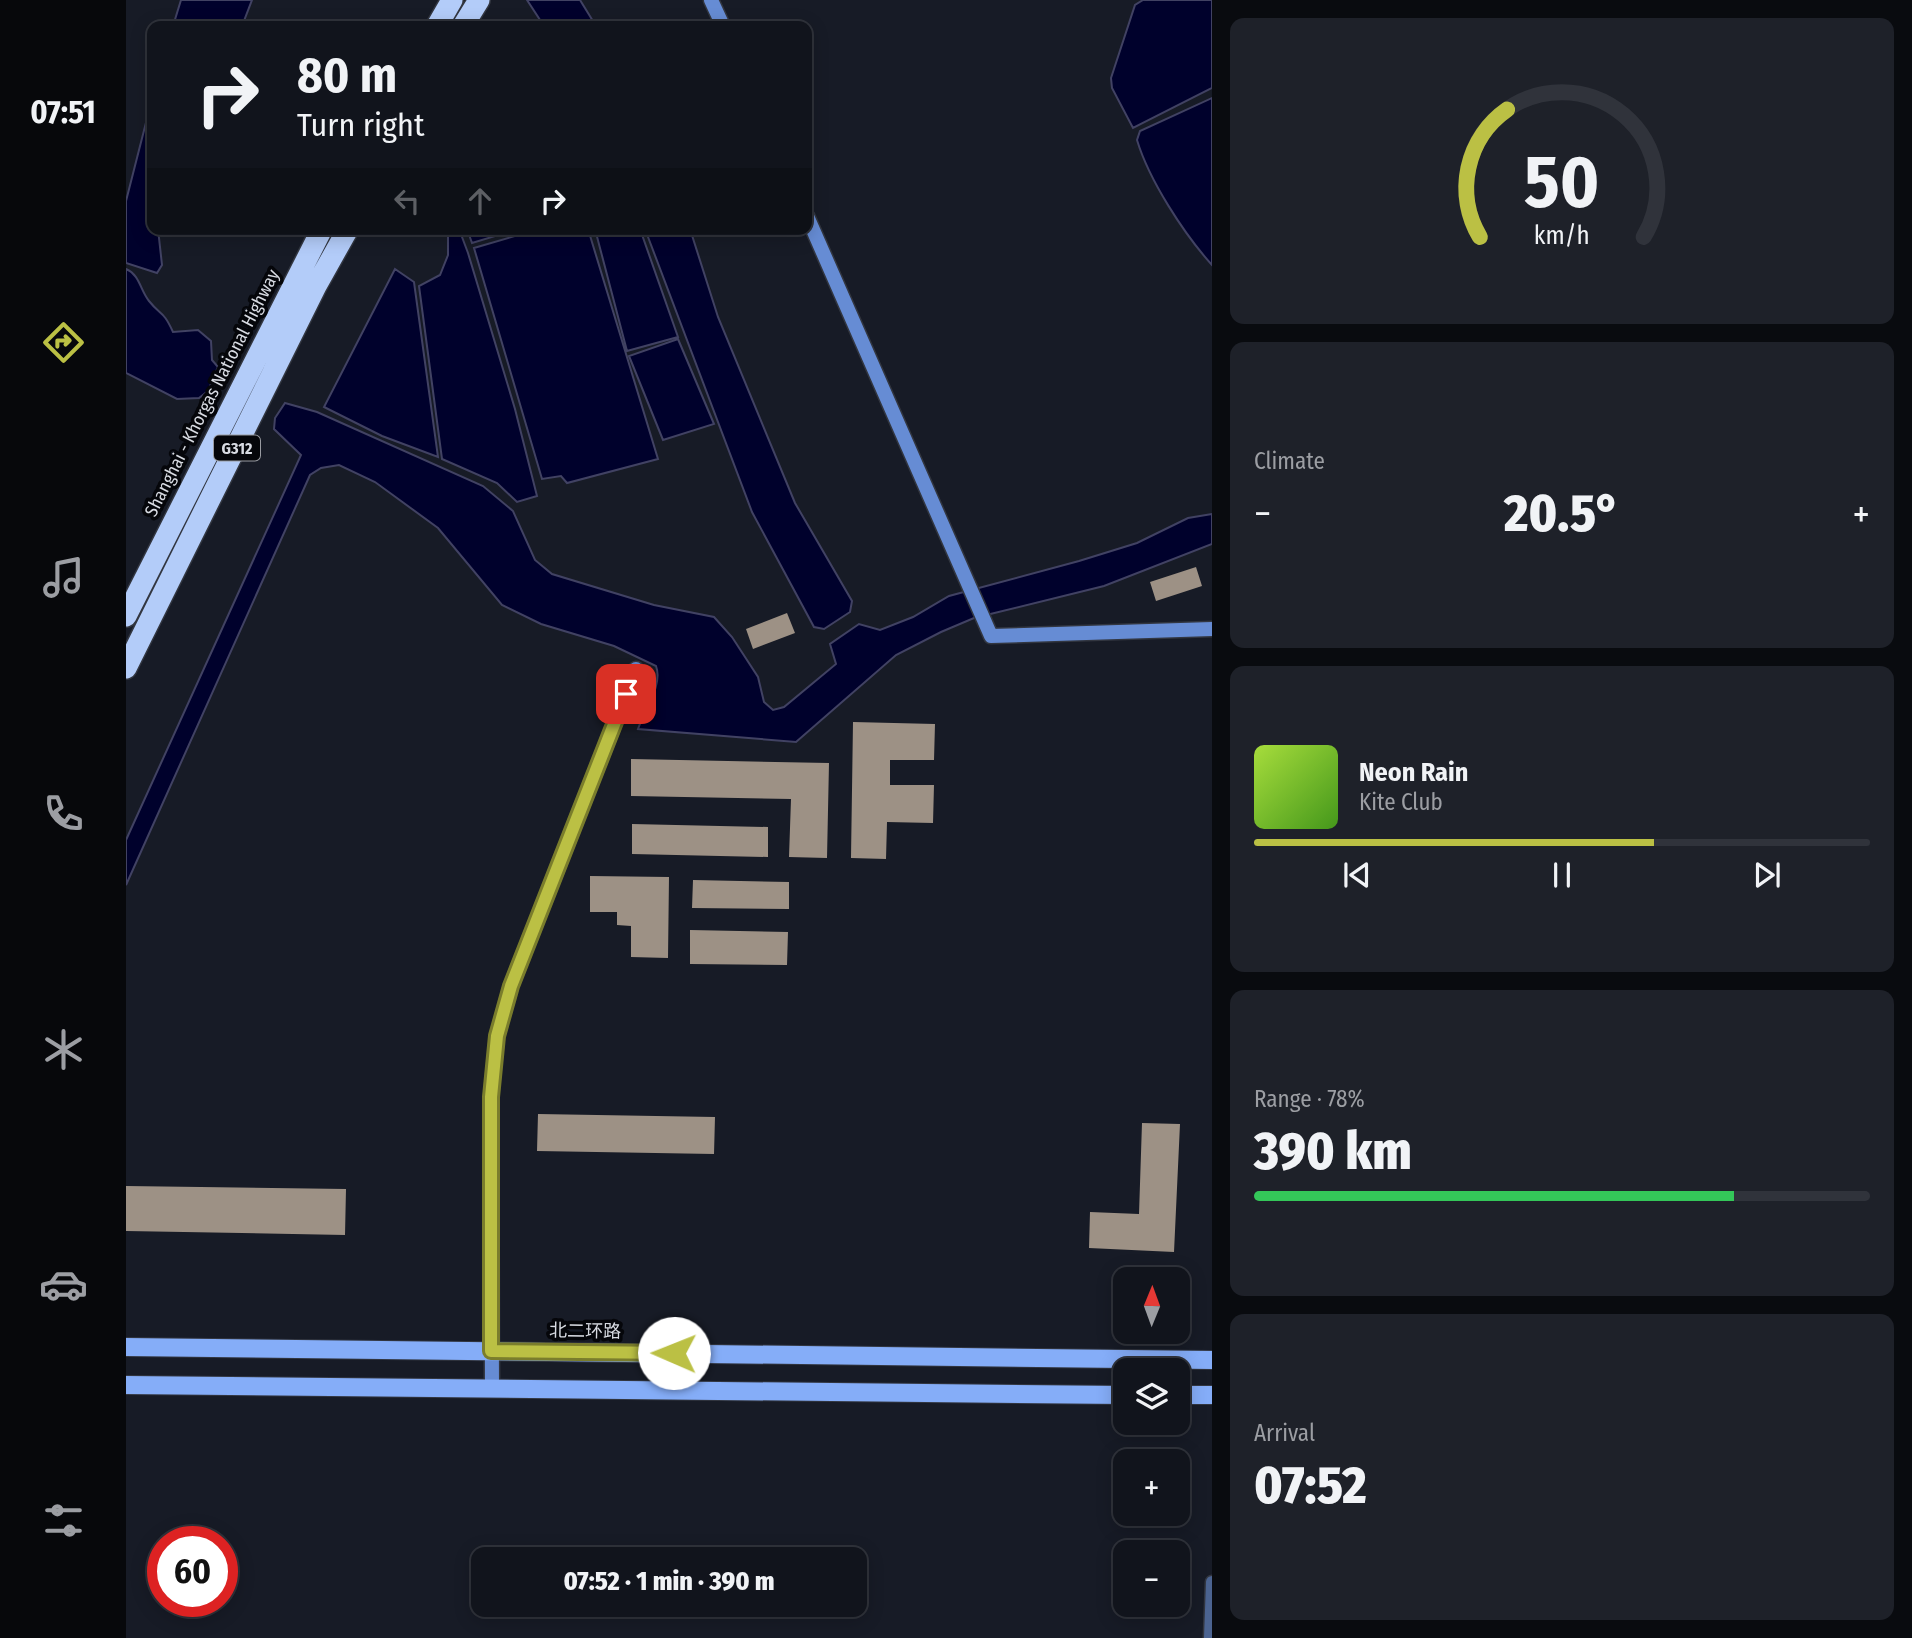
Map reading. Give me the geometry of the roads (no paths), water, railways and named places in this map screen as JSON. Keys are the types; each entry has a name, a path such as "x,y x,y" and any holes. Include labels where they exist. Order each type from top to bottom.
{"highway":[{"path":"439,21 452,0"},
{"path":"466,21 479,0"},
{"name":"Shanghai - Khorgas National Highway","path":"126,616 319,235"},
{"name":"G312","path":"126,668 316,286 345,235"}],"main road":[{"name":"北二环路","path":"126,1347 1212,1360"},
{"path":"126,1385 1113,1395"},
{"path":"1190,1395 1212,1395"}],"street":[{"path":"711,0 721,21"},
{"path":"812,227 991,636 1212,629"},
{"path":"492,1388 491,1097 497,1036 511,986 636,669"},
{"path":"1210,1638 1212,1582"}],"water":[{"path":"181,0 252,0 244,21 175,21"},
{"path":"527,0 580,0 593,21 541,21"},
{"path":"1143,0 1212,0 1212,88 1133,128 1112,88 1111,78 1135,5"},
{"path":"1212,98 1212,265 1168,206 1137,140 1140,131"},
{"path":"147,119 147,235 159,235 162,265 157,273 126,263 126,201"},
{"path":"448,235 461,235 515,409 537,496 517,502 497,483 442,459 419,286 440,275 448,255"},
{"path":"469,235 498,235 472,243"},
{"path":"518,235 590,235 658,459 567,483 561,476 542,479 474,248"},
{"path":"597,235 642,235 678,337 627,351"},
{"path":"647,235 692,235 718,317 795,503 852,601 850,612 824,629 814,627 752,512"},
{"path":"126,269 134,275 146,297 164,316 173,332 198,330 211,341 212,360 218,367 208,391 199,398 177,399 126,373"},
{"path":"395,269 414,282 438,457 382,436 324,407"},
{"path":"678,339 714,424 663,440 629,356"},
{"path":"285,403 317,412 483,486 513,511 535,560 552,574 654,605 714,617 732,637 758,677 764,702 773,710 784,707 836,664 830,644 859,624 880,630 913,617 949,596 1137,543 1188,518 1212,514 1212,544 1104,586 974,618 941,632 896,655 796,742 638,729 655,689 658,673 656,666 614,646 541,624 502,605 438,528 375,482 339,465 321,468 310,475 126,885 126,840 301,455 274,429 275,418"}]}
